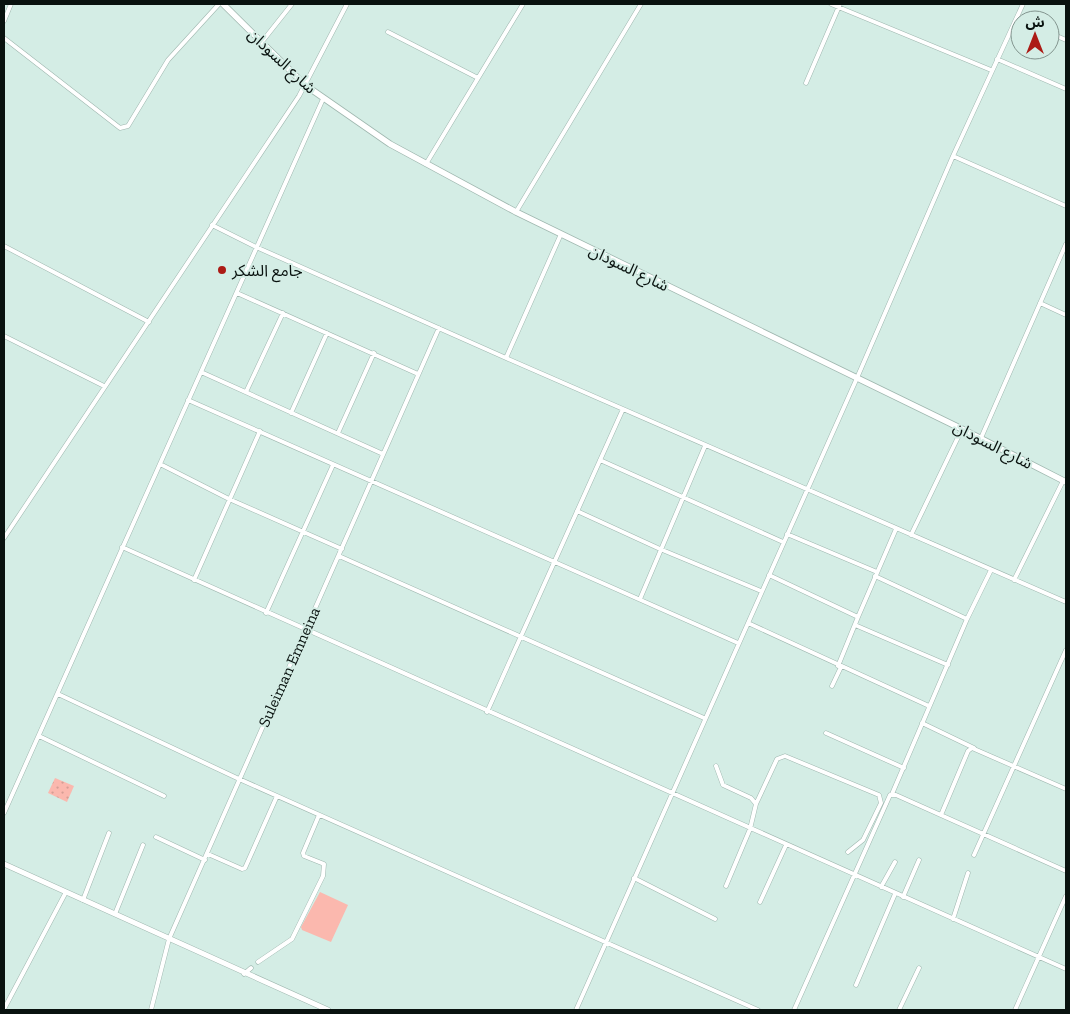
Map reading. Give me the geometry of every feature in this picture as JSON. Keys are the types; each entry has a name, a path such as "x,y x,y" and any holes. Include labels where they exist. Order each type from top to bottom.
{"main road":[{"name":"شارع السودان","path":"223,4 305,85 370,132 426,164 516,212 981,438 1065,481"}],"street":[{"path":"4,20 11,4"},
{"path":"4,38 99,113 120,128 124,128 128,126 168,60 219,4"},
{"path":"261,43 292,4"},
{"path":"4,538 305,85 347,4"},
{"path":"426,164 523,4"},
{"path":"516,212 641,4"},
{"path":"831,4 840,5 991,70"},
{"path":"806,83 840,5"},
{"path":"388,32 478,78"},
{"path":"576,1010 670,794 857,378 991,70 1010,34"},
{"path":"997,59 1066,89"},
{"path":"4,814 256,247 324,99"},
{"path":"953,156 1066,206"},
{"path":"212,225 256,247 705,446 1066,602"},
{"path":"506,358 561,234"},
{"path":"981,438 1066,244"},
{"path":"4,246 149,322"},
{"path":"1059,259 1066,262"},
{"path":"237,293 418,374"},
{"path":"1040,303 1066,315"},
{"path":"246,392 283,313"},
{"name":"Suleiman Emneina","path":"151,1010 169,939 208,854 238,779 439,328"},
{"path":"291,413 327,333"},
{"path":"4,336 104,386"},
{"path":"338,433 374,353"},
{"path":"201,372 384,454"},
{"path":"188,400 738,643"},
{"path":"487,712 623,409"},
{"path":"911,536 962,429"},
{"path":"194,580 260,431"},
{"path":"640,599 705,446"},
{"path":"600,460 783,542"},
{"path":"160,464 302,532 342,548"},
{"path":"266,613 333,465"},
{"path":"1014,580 1065,481"},
{"path":"577,511 660,549 761,591"},
{"path":"832,686 854,625 896,529"},
{"path":"787,534 876,574 967,619"},
{"path":"122,547 670,794 1066,969"},
{"path":"339,556 521,635 704,718"},
{"path":"794,1010 904,768 967,619 991,570"},
{"path":"769,574 858,617"},
{"path":"748,623 929,706"},
{"path":"854,625 948,665"},
{"path":"974,855 1016,767 1066,650"},
{"path":"58,694 238,779 758,1010"},
{"path":"922,723 1066,789"},
{"path":"826,733 904,768"},
{"path":"39,736 164,796"},
{"path":"941,815 968,751 974,748"},
{"path":"726,886 750,829 756,804 777,759 785,756 879,795 882,803 863,840 848,852"},
{"path":"716,766 723,785 751,798 756,804"},
{"path":"892,794 1066,871"},
{"path":"208,854 242,869 245,868 277,796"},
{"path":"258,962 292,939 323,876 324,864 304,856 303,853 319,814"},
{"path":"83,900 109,833"},
{"path":"156,837 204,860"},
{"path":"115,914 143,845"},
{"path":"760,902 786,845"},
{"path":"903,897 919,860"},
{"path":"881,888 895,862"},
{"path":"4,864 244,974 328,1010"},
{"path":"953,919 968,874"},
{"path":"634,878 715,919"},
{"path":"4,1009 66,892"},
{"path":"856,985 895,894"},
{"path":"1015,1010 1066,896"},
{"path":"244,974 251,968"},
{"path":"900,1010 919,968"}],"shaded area":[{"path":"55,778 74,786 67,802 48,793"},
{"path":"320,892 348,905 331,942 302,930 301,927"}],"place":[{"name":"جامع الشكر","path":"222,270"}]}
